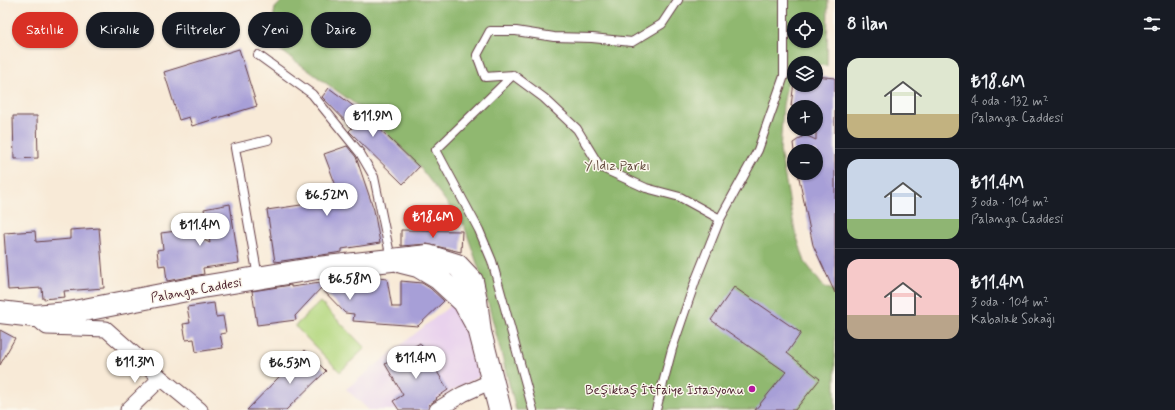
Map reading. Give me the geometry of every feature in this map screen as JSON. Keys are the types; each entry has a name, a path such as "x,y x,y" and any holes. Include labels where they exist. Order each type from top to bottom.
{"main road":[{"name":"Palanga Caddesi","path":"0,312 34,316 69,313 202,287 318,268 392,260 418,266 438,278 464,302 480,332 500,410"}],"street":[{"path":"34,316 47,327 106,329 161,378 200,410"},
{"path":"128,410 161,378"},
{"path":"437,410 463,394 492,380"}],"lane":[{"path":"678,0 662,24 632,42 592,38 554,37 516,31 490,31 477,55 485,77 513,75 544,98 577,129 600,167 646,188 680,197 720,218"},
{"path":"656,410 672,349 696,279 720,218 758,150 784,76 784,0"},
{"path":"258,55 312,94 360,153 374,177 392,260"},
{"path":"513,75 436,150 479,230 492,261 532,410"},
{"path":"258,278 235,148 268,140"}],"shaded area":[{"path":"456,301 480,376 416,410 369,410 346,389"}],"green space":[{"name":"Yıldız Parkı","path":"283,0 828,0 827,66 823,66 823,56 787,56 787,84 783,105 780,151 795,231 805,262 823,286 835,291 835,410 516,410 480,272 464,225 418,165 362,109 277,48 303,48 303,12 274,12 275,8"},
{"path":"320,302 365,348 340,372 295,326"}],"building":[{"path":"239,49 257,106 192,126 189,117 179,120 164,72"},
{"path":"823,77 835,78 835,293 813,245 799,180 823,180 823,144 793,143 804,136 816,140 816,136 823,136 823,100 792,100 793,92 823,92"},
{"path":"329,88 363,113 419,167 403,184 349,131 352,128 322,97"},
{"path":"13,116 37,116 38,158 14,159"},
{"path":"347,146 356,157 374,210 380,243 342,249 342,252 275,262 267,210 341,199 324,154"},
{"path":"230,204 239,263 203,268 204,274 167,281 165,265 159,266 157,250 163,249 161,233 184,230 210,243 204,209"},
{"path":"99,228 104,288 64,291 65,297 43,299 42,288 8,290 4,233 35,231 36,242 70,239 70,230"},
{"path":"401,230 462,231 461,252 427,244 401,246"},
{"path":"362,276 387,279 392,307 401,307 401,281 422,283 444,301 418,326 353,321 354,314 345,313 321,288 295,316 296,320 257,325 252,291 291,285 291,287 328,282 328,279"},
{"path":"734,287 801,333 787,353 820,379 795,410 755,410 786,372 711,320"},
{"path":"214,303 216,317 223,316 226,333 220,334 223,348 196,352 194,339 186,340 183,324 190,323 187,307"},
{"path":"0,330 15,338 0,365"},
{"path":"420,343 448,390 429,405 428,410 399,410 393,401 403,395 385,364"},
{"path":"305,350 326,371 286,410 247,410"}],"place":[{"name":"Beşiktaş İtfaiye İstasyonu","path":"752,389"}]}
